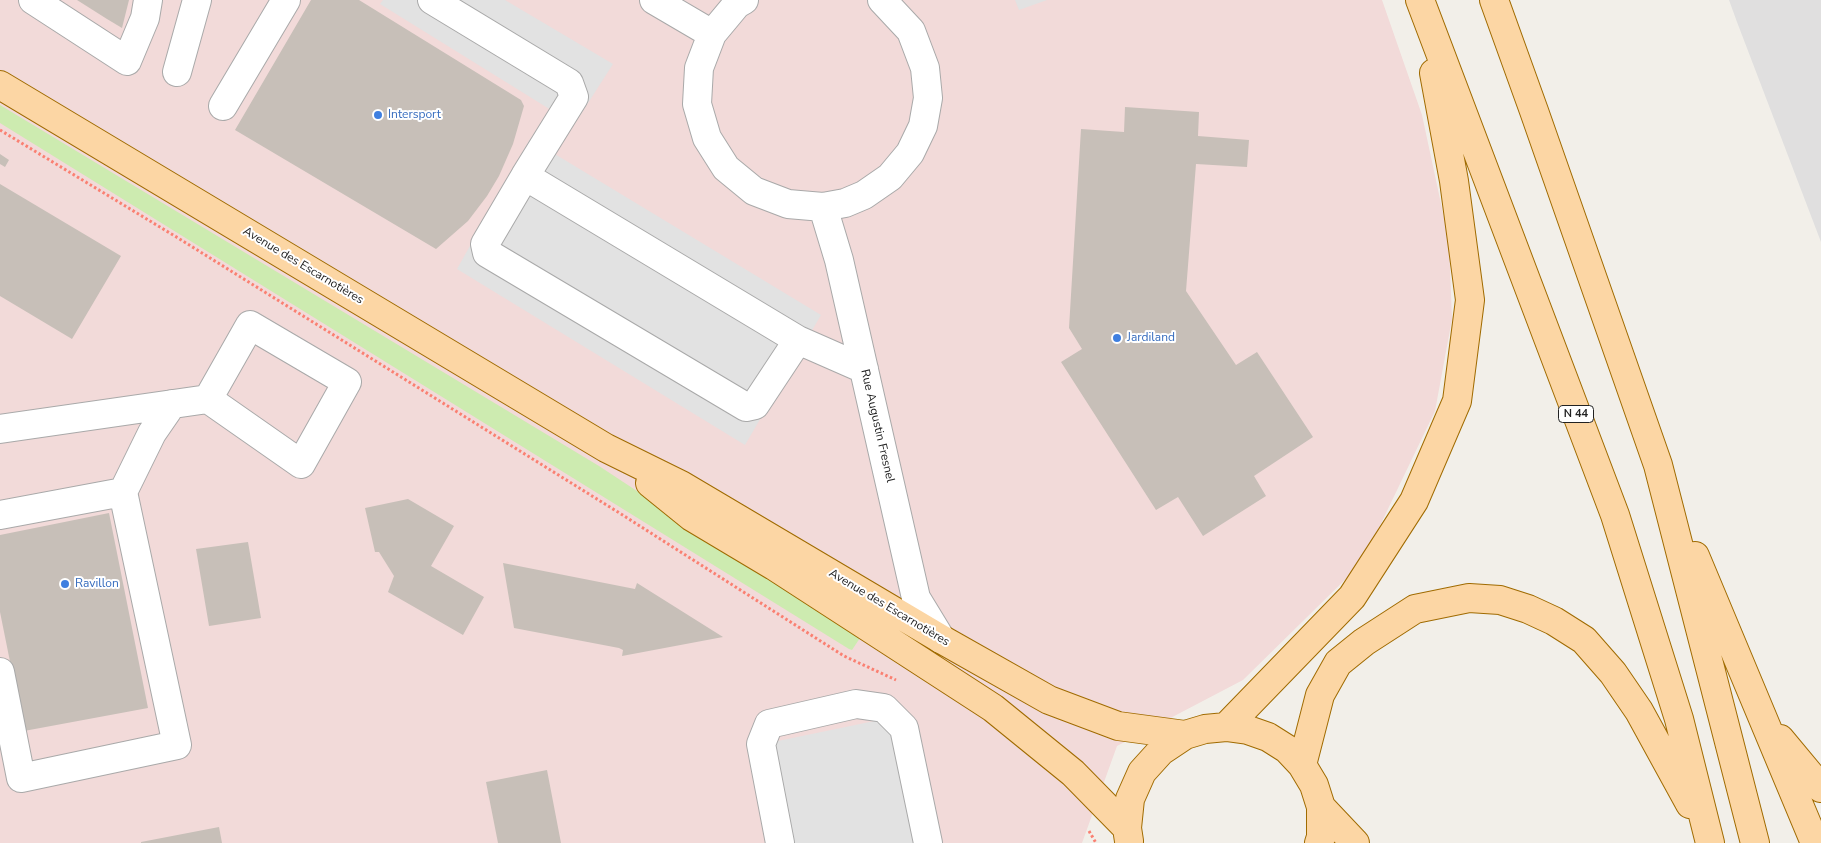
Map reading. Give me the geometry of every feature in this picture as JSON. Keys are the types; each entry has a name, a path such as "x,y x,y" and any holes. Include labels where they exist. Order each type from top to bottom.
{"main road":[{"path":"1226,727 1352,597 1414,501 1458,400 1470,300 1454,181 1420,0"},
{"name":"N 44","path":"1420,0 1615,515 1679,719 1709,840"},
{"path":"1494,0 1658,465 1815,843"},
{"name":"Avenue des Escarnotières","path":"0,85 606,448 681,485 941,639 1049,700 1118,726 1185,735"},
{"name":"Avenue des Escarnotières","path":"606,448 692,517 782,571 993,708 1073,773 1128,835"},
{"path":"1658,465 1755,843"},
{"path":"1302,765 1320,695 1338,663 1364,642 1415,609 1469,598 1500,600 1528,608 1554,621 1584,640 1613,672 1639,711 1709,840"},
{"path":"1762,717 1821,788"},
{"path":"1128,835 1130,799 1142,772 1161,751 1185,735 1205,729 1226,727 1248,730 1268,737 1287,749 1302,765 1314,785 1321,807 1321,837 1319,843"},
{"path":"1321,807 1355,843"}],"street":[{"path":"33,0 127,61 145,18 148,0"},
{"path":"177,72 197,0"},
{"path":"223,106 286,0"},
{"path":"432,0 569,83 574,97 485,244 487,253 746,407 755,405 798,340"},
{"path":"654,0 712,34"},
{"path":"744,0 737,4 712,34 699,68 697,104 707,138 726,168 754,191 788,204 823,207 844,203 864,195 890,177 910,153 923,126 928,98 925,68 910,31 882,0"},
{"path":"525,176 798,340 864,369"},
{"name":"Rue Augustin Fresnel","path":"823,207 839,260 916,598 941,639"},
{"path":"0,429 208,399 301,464 347,382 250,325 208,399"},
{"path":"0,672 21,778 177,745 123,492 152,433 172,404"},
{"path":"0,516 123,492"},
{"path":"780,843 761,744 769,724 856,704 884,708 904,728 928,843"}],"path":[{"path":"0,130 178,238 621,514 844,656 897,681"},
{"path":"1087,828 1096,843"}],"shaded area":[{"path":"0,0 1382,0 1422,115 1449,241 1452,319 1435,411 1362,563 1243,680 1117,746 1082,843 0,843"},
{"path":"383,0 505,0 613,64 581,114 574,118 551,110 380,4"},
{"path":"1015,0 1047,0 1019,10"},
{"path":"1729,0 1821,0 1821,242 1737,22"},
{"path":"530,139 821,315 745,445 457,269"},
{"path":"889,718 915,843 793,843 773,742"}],"green space":[{"path":"0,105 599,466 860,638 852,650 849,649 0,123"}],"building":[{"path":"77,0 129,0 122,28 107,19"},
{"name":"Intersport","path":"311,0 359,0 521,100 524,106 513,144 499,176 468,221 436,249 235,130"},
{"name":"Jardiland","path":"1125,107 1199,112 1198,136 1249,140 1247,167 1196,164 1186,291 1236,365 1257,352 1313,437 1254,476 1266,496 1203,536 1178,497 1156,510 1061,362 1082,349 1069,328 1081,129 1124,132"},
{"path":"0,154 9,160 5,167 0,164"},
{"path":"0,184 121,256 72,339 0,296"},
{"path":"408,499 454,526 431,566 484,597 463,635 388,592 394,576 379,552 375,552 365,508"},
{"path":"109,513 148,708 24,731 0,612 0,535"},
{"path":"248,542 261,618 209,626 196,549"},
{"path":"503,563 635,589 637,583 723,637 622,656 623,650 619,648 514,628"},
{"path":"547,770 561,843 498,843 486,782"},
{"path":"219,827 222,843 141,843 141,842"}],"place":[{"name":"Intersport","path":"378,115"},
{"name":"Jardiland","path":"1117,338"},
{"name":"Ravillon","path":"65,584"}]}
